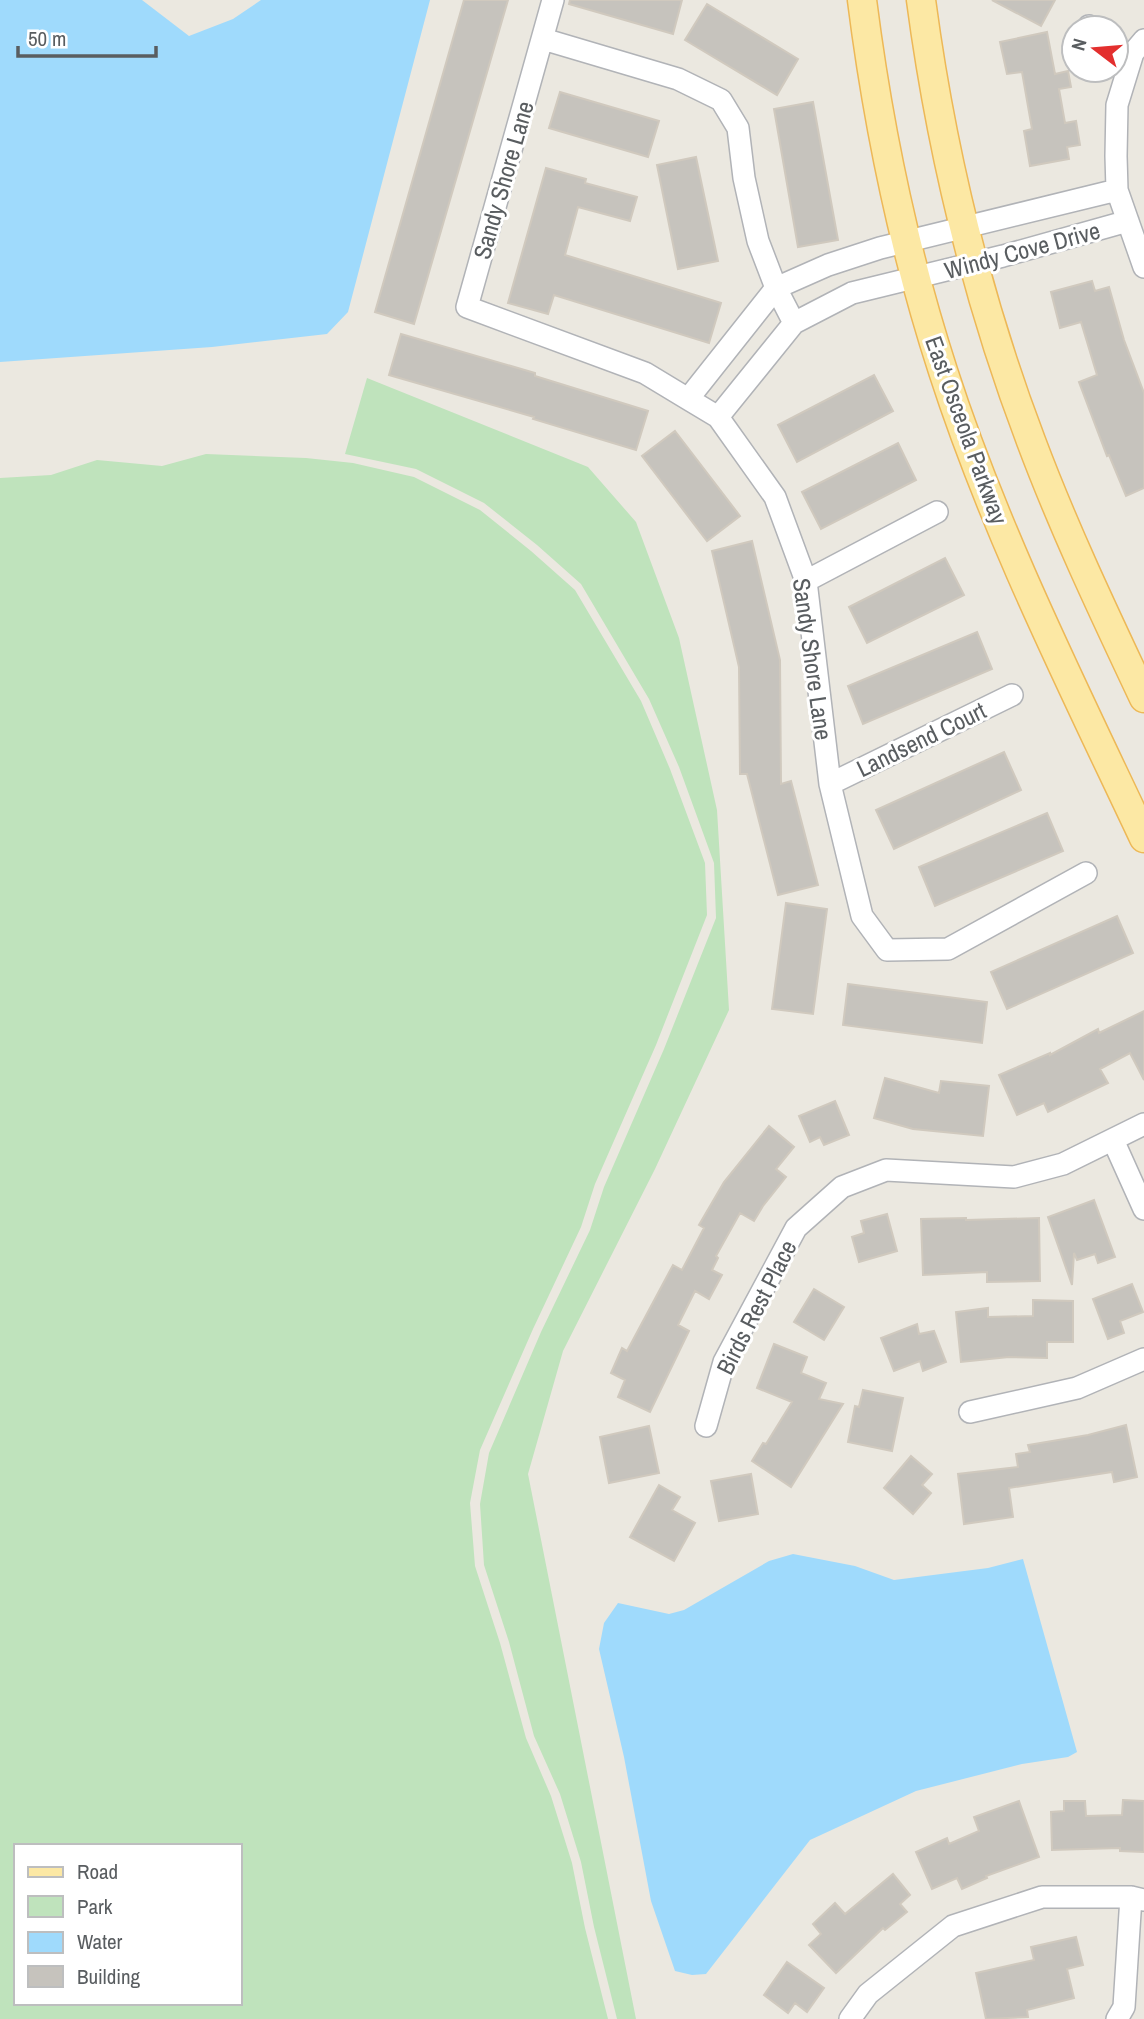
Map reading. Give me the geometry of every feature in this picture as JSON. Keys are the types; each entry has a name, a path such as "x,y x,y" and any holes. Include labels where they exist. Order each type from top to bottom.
{"main road":[{"name":"East Osceola Parkway","path":"862,0 871,74 907,242 947,383 1011,550 1144,838"},
{"path":"921,0 946,150 973,264 1030,440 1063,522 1144,698"}],"street":[{"name":"Sandy Shore Lane","path":"553,0 467,307 645,373 718,417 775,497 806,581 830,784 862,916 887,950 948,949 1086,873"},
{"path":"543,39 678,79 722,100 738,128 744,178 758,241 776,288 794,323 718,417"},
{"path":"1131,45 1117,104 1117,190 1144,267"},
{"name":"Windy Cove Drive","path":"776,288 828,265 880,248 1117,190"},
{"name":"Windy Cove Drive","path":"794,323 852,293 1128,222"},
{"path":"688,399 776,288"},
{"path":"806,581 937,512"},
{"name":"Landsend Court","path":"830,784 1012,695"},
{"name":"Birds Rest Place","path":"706,1426 724,1362 796,1228 842,1187 886,1170 1014,1177 1063,1164 1144,1124"},
{"path":"1113,1140 1144,1209"},
{"path":"970,1412 1077,1388 1144,1359"},
{"path":"850,2019 868,1994 953,1926 1042,1897 1137,1898 1124,2007 1117,2019"}],"green space":[{"path":"367,378 588,467 636,522 679,638 717,810 729,1010 655,1169 563,1351 528,1474 636,2019 617,2019 581,1862 560,1794 534,1736 509,1642 484,1565 480,1504 489,1453 541,1332 590,1230 604,1187 664,1049 716,918 714,863 679,767 649,699 581,584 484,503 416,469 345,454"},
{"path":"206,454 306,458 353,463 414,477 480,510 575,590 641,701 705,863 707,915 656,1045 595,1184 581,1227 480,1450 470,1503 475,1566 526,1738 551,1796 572,1863 608,2019 0,2019 0,478 51,475 97,460 162,466"}],"water":[{"path":"0,0 142,0 189,36 233,19 261,0 430,0 348,312 327,334 212,347 0,362"},
{"path":"793,1554 855,1566 894,1580 988,1568 1023,1559 1077,1752 1068,1757 1022,1764 916,1791 810,1840 706,1974 692,1975 675,1971 651,1901 624,1757 599,1649 604,1623 618,1603 669,1614 684,1610 769,1561"}],"building":[{"path":"464,0 508,0 414,324 375,312"},
{"path":"570,0 682,0 673,34 569,4"},
{"path":"992,0 1055,0 1041,26"},
{"path":"707,4 798,59 777,95 685,40"},
{"path":"1047,32 1055,74 1060,73 1060,84 1070,84 1071,87 1059,89 1065,123 1076,121 1080,145 1067,147 1069,159 1030,166 1024,131 1032,129 1022,72 1007,74 1000,42"},
{"path":"560,92 659,121 648,157 549,128"},
{"path":"813,102 838,240 798,247 774,109"},
{"path":"696,157 718,261 678,269 657,165"},
{"path":"546,168 586,179 585,183 637,197 630,221 578,207 565,255 721,303 709,343 554,295 548,314 508,303"},
{"path":"1092,281 1095,291 1109,287 1124,340 1144,393 1144,488 1126,496 1109,455 1107,456 1079,382 1097,375 1081,322 1060,328 1051,292"},
{"path":"401,334 535,373 535,376 648,411 636,450 389,375"},
{"path":"874,375 893,411 797,462 778,425"},
{"path":"675,431 740,516 707,541 642,456"},
{"path":"898,443 916,480 821,529 802,492"},
{"path":"752,541 780,660 781,784 791,781 818,885 778,895 747,774 740,774 739,667 712,551"},
{"path":"945,558 964,595 867,643 849,607"},
{"path":"977,632 992,669 863,724 848,686"},
{"path":"1004,752 1021,790 894,849 876,810"},
{"path":"1047,813 1063,851 935,906 919,867"},
{"path":"786,903 827,909 813,1014 772,1009"},
{"path":"1117,916 1133,953 1007,1009 991,972"},
{"path":"848,984 987,1002 982,1043 843,1025"},
{"path":"1144,1011 1144,1080 1130,1053 1100,1069 1108,1083 1048,1112 1044,1103 1017,1115 999,1075 1050,1055 1098,1029 1099,1033"},
{"path":"885,1078 939,1093 941,1081 989,1086 983,1136 913,1129 874,1118"},
{"path":"835,1101 849,1135 824,1145 820,1137 810,1142 799,1116"},
{"path":"769,1126 794,1147 776,1169 786,1177 754,1221 740,1213 716,1256 718,1258 712,1270 722,1275 709,1299 695,1291 678,1325 689,1331 650,1412 618,1397 625,1380 611,1373 622,1348 627,1351 673,1265 682,1270 704,1228 699,1225 724,1182"},
{"path":"1094,1200 1115,1257 1098,1263 1095,1254 1077,1260 1074,1253 1072,1285 1048,1217"},
{"path":"887,1214 897,1251 859,1262 852,1237 864,1233 861,1221"},
{"path":"1039,1218 1040,1281 987,1282 987,1272 923,1275 921,1219"},
{"path":"1132,1284 1143,1312 1120,1321 1124,1333 1108,1339 1093,1299"},
{"path":"814,1289 844,1307 824,1340 794,1322"},
{"path":"1033,1300 1073,1301 1073,1342 1047,1342 1047,1358 1009,1357 961,1362 956,1312 988,1308 988,1317 1033,1316"},
{"path":"917,1324 919,1334 934,1331 946,1362 923,1371 920,1361 894,1371 881,1338"},
{"path":"774,1344 807,1357 801,1373 826,1383 819,1399 843,1404 791,1487 752,1461 792,1402 757,1388"},
{"path":"863,1390 903,1398 892,1451 848,1442 855,1406 859,1407"},
{"path":"1126,1425 1137,1477 1114,1482 1112,1472 1009,1488 1013,1517 964,1524 958,1474 1018,1467 1016,1454 1030,1452 1028,1445 1088,1435"},
{"path":"649,1426 659,1473 609,1483 600,1437"},
{"path":"911,1456 932,1474 922,1485 931,1493 913,1514 884,1488"},
{"path":"751,1474 758,1514 719,1521 711,1481"},
{"path":"659,1485 680,1497 672,1510 695,1523 674,1561 630,1537"},
{"path":"1123,1800 1144,1801 1144,1852 1120,1851 1120,1848 1052,1850 1051,1812 1064,1811 1064,1801 1085,1801 1086,1816 1122,1815"},
{"path":"1019,1801 1039,1857 986,1876 987,1878 962,1889 957,1878 932,1889 916,1852 947,1838 949,1844 979,1831 974,1817"},
{"path":"893,1874 910,1895 900,1904 907,1912 885,1930 883,1928 836,1973 809,1945 821,1934 813,1924 835,1903 845,1914"},
{"path":"1076,1937 1083,1965 1067,1969 1074,1998 1027,2010 1028,2017 986,2019 976,1973 1034,1960 1031,1947"},
{"path":"787,1962 824,1988 807,2012 795,2003 788,2013 764,1995"}]}
